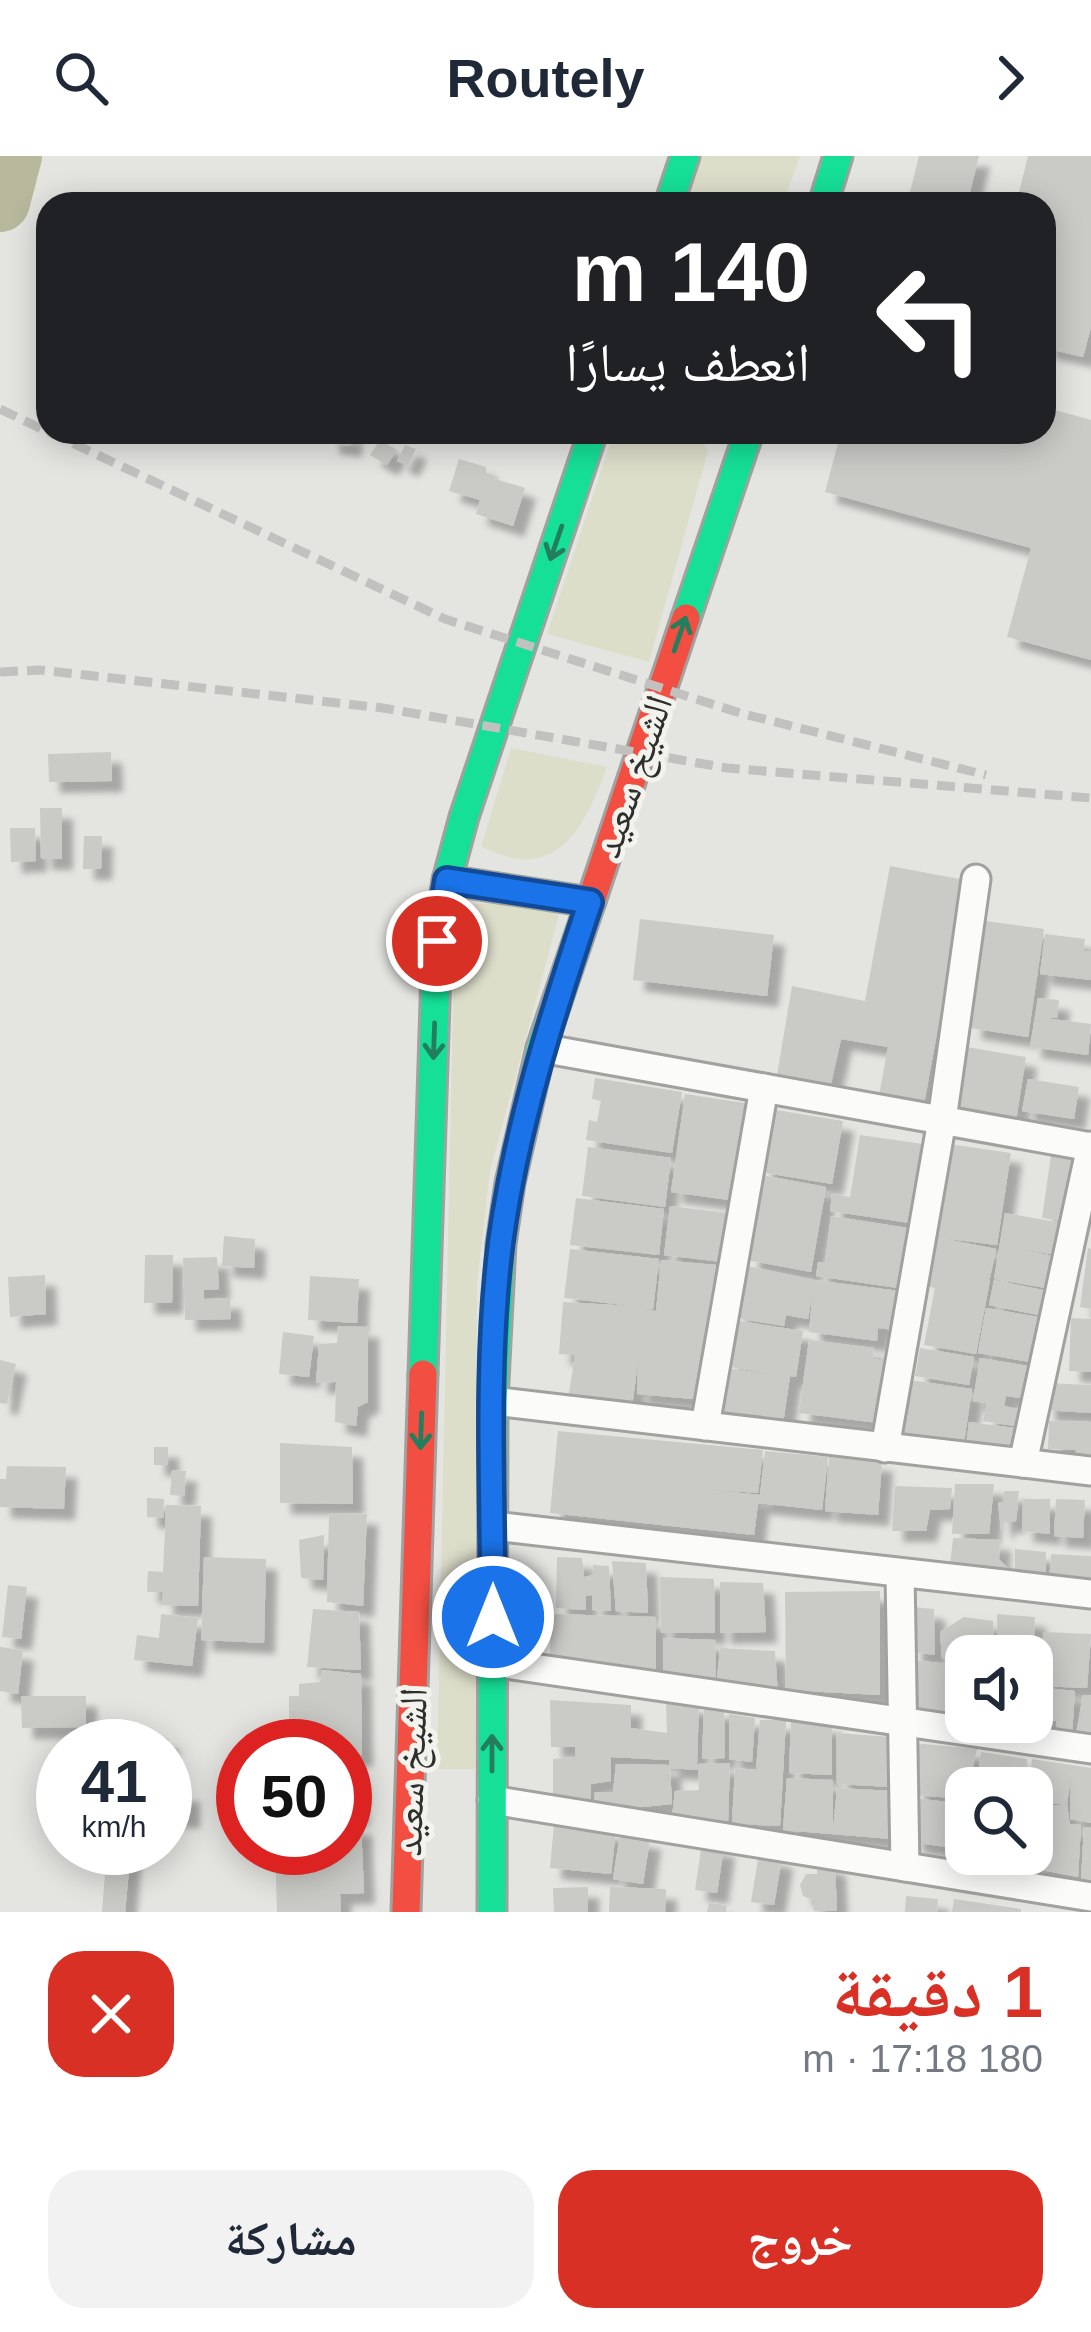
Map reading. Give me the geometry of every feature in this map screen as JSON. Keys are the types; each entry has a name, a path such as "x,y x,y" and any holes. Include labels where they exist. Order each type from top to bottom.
{"main road":[{"path":"673,192 685,156"},
{"path":"827,192 838,156"},
{"name":"الشيخ سعيد","path":"406,1912 436,960 447,880 464,818 589,444"},
{"name":"الشيخ سعيد","path":"492,1912 493,1401 501,1244 541,1048 745,444"},
{"path":"447,880 590,902"}],"street":[{"path":"885,1448 942,1120 976,879"},
{"path":"541,1048 1091,1146 1023,1463"},
{"path":"705,1426 764,1088"},
{"path":"493,1401 1091,1471"},
{"path":"493,1526 1091,1594"},
{"path":"900,1573 905,1867"},
{"path":"492,1662 1091,1749"},
{"path":"492,1800 1091,1897"}],"green space":[{"path":"695,156 800,156 787,192 684,192"},
{"path":"610,444 704,444 708,451 649,662 547,634"},
{"path":"511,748 607,767 577,829 553,852 537,858 514,858 481,847"},
{"path":"531,902 559,915 490,1171 477,1284 475,1769 437,1769 454,947 459,921 471,904"}],"building":[{"path":"919,156 979,156 970,192 910,192"},
{"path":"1028,156 1091,156 1091,327 1083,357 1056,351 1056,192 1019,192"},
{"path":"1056,410 1091,420 1091,660 1007,637 1031,548 825,492 838,444 1056,444"},
{"path":"377,444 397,450 387,465 370,455"},
{"path":"405,445 416,449 408,466 397,461"},
{"path":"459,459 486,467 486,476 525,488 513,526 476,514 480,500 449,491"},
{"path":"111,752 112,781 49,782 48,754"},
{"path":"40,808 62,808 62,859 41,859"},
{"path":"10,828 35,828 36,861 11,862"},
{"path":"84,836 102,836 101,869 83,869"},
{"path":"890,866 965,880 924,1104 879,1095 888,1047 841,1039 831,1084 777,1075 792,986 865,1001"},
{"path":"640,919 774,935 767,996 633,980"},
{"path":"986,921 1044,929 1028,1037 970,1028"},
{"path":"1045,934 1085,939 1083,951 1091,952 1091,980 1040,974"},
{"path":"1038,998 1059,1000 1057,1018 1044,1018 1091,1024 1088,1055 1030,1047"},
{"path":"961,1046 1026,1057 1015,1127 950,1116"},
{"path":"595,1078 682,1092 672,1153 586,1140 589,1120 597,1122 601,1101 592,1099"},
{"path":"1028,1079 1079,1087 1074,1119 1022,1111"},
{"path":"685,1094 751,1104 742,1170 733,1169 729,1200 671,1192"},
{"path":"770,1109 843,1121 832,1184 760,1172"},
{"path":"860,1135 923,1144 910,1223 830,1211 832,1194 850,1197"},
{"path":"949,1144 1011,1153 997,1245 941,1238 996,1249 987,1277 976,1354 924,1345 935,1288 926,1286"},
{"path":"588,1147 671,1158 665,1207 582,1196"},
{"path":"1051,1155 1073,1158 1063,1221 1042,1218"},
{"path":"762,1175 826,1187 811,1272 747,1260"},
{"path":"576,1198 664,1209 659,1255 570,1245"},
{"path":"670,1206 728,1213 722,1262 664,1255"},
{"path":"1005,1213 1062,1223 1056,1255 1016,1248 1057,1257 1046,1288 994,1279"},
{"path":"831,1216 907,1228 898,1288 816,1276 818,1262 825,1263"},
{"path":"224,1236 255,1239 254,1268 222,1266"},
{"path":"570,1249 659,1259 653,1309 643,1310 656,1311 661,1260 716,1265 704,1400 637,1394 638,1361 632,1407 568,1399 575,1355 559,1354 563,1302 633,1306 564,1298"},
{"path":"1091,1249 1091,1309 1080,1307"},
{"path":"145,1255 173,1255 172,1303 144,1303"},
{"path":"217,1257 219,1289 204,1290 204,1299 230,1298 231,1319 185,1320 183,1258"},
{"path":"743,1265 899,1291 894,1330 878,1328 877,1341 809,1332 813,1289 808,1319 786,1315 784,1326 734,1318"},
{"path":"45,1275 46,1314 10,1317 8,1277"},
{"path":"310,1276 359,1279 357,1323 308,1320"},
{"path":"994,1280 1048,1291 1043,1316 989,1305"},
{"path":"986,1308 1044,1318 1036,1363 978,1353"},
{"path":"1071,1318 1091,1319 1091,1372 1069,1371"},
{"path":"733,1320 803,1331 783,1424 714,1414 721,1367 778,1376 726,1366"},
{"path":"338,1326 368,1327 368,1402 358,1407 356,1426 335,1422 336,1382 316,1383 319,1344 337,1343"},
{"path":"283,1332 314,1336 309,1377 279,1374"},
{"path":"809,1340 874,1348 872,1359 886,1361 878,1423 799,1413"},
{"path":"920,1348 974,1357 969,1385 915,1376"},
{"path":"980,1358 1034,1367 1027,1399 1006,1396 1004,1406 1024,1410 1021,1427 983,1421 987,1403 973,1401"},
{"path":"0,1360 16,1364 7,1404 0,1403"},
{"path":"909,1380 972,1389 963,1449 900,1440"},
{"path":"1045,1383 1091,1385 1091,1413 1044,1410"},
{"path":"1049,1421 1091,1422 1091,1462 1075,1462 1076,1450 1048,1449"},
{"path":"969,1422 1021,1429 1017,1453 966,1446"},
{"path":"558,1431 763,1450 758,1493 705,1489 760,1495 765,1451 828,1457 822,1510 758,1503 754,1535 550,1513"},
{"path":"280,1443 352,1447 353,1504 280,1503"},
{"path":"154,1447 168,1447 168,1465 154,1465"},
{"path":"829,1457 882,1461 878,1515 825,1511"},
{"path":"7,1466 66,1467 64,1509 0,1507 0,1479 6,1479"},
{"path":"172,1470 186,1471 184,1496 170,1495"},
{"path":"955,1484 994,1484 989,1534 952,1534"},
{"path":"895,1486 952,1488 950,1509 930,1510 926,1531 892,1531"},
{"path":"1004,1491 1019,1491 1016,1521 1005,1522 1001,1530 998,1502 1004,1502"},
{"path":"147,1498 164,1499 163,1518 147,1517"},
{"path":"1023,1499 1050,1499 1050,1534 1022,1531"},
{"path":"1056,1499 1085,1500 1083,1538 1054,1536"},
{"path":"166,1505 201,1506 198,1606 162,1605 163,1592 147,1592 148,1571 163,1572"},
{"path":"329,1513 367,1514 363,1606 327,1602"},
{"path":"324,1535 323,1580 301,1578 299,1540"},
{"path":"953,1538 1000,1540 999,1559 1010,1570 1009,1581 949,1574"},
{"path":"1015,1549 1046,1552 1045,1584 1015,1579"},
{"path":"1051,1554 1091,1556 1091,1588 1049,1585"},
{"path":"204,1557 266,1559 264,1643 201,1640"},
{"path":"557,1557 582,1558 584,1577 593,1575 593,1565 609,1566 611,1611 592,1610 592,1595 586,1596 586,1610 556,1608"},
{"path":"612,1561 646,1563 648,1613 616,1611"},
{"path":"660,1577 714,1579 715,1633 661,1633"},
{"path":"720,1582 763,1583 766,1632 720,1633"},
{"path":"8,1585 27,1587 21,1639 2,1637"},
{"path":"880,1591 880,1695 786,1690 785,1592"},
{"path":"912,1607 934,1609 935,1655 911,1652"},
{"path":"313,1609 359,1612 361,1670 307,1667"},
{"path":"161,1614 198,1618 192,1666 134,1660 137,1635 159,1638"},
{"path":"551,1614 656,1617 656,1675 550,1663"},
{"path":"997,1614 1035,1617 1034,1635 998,1635"},
{"path":"964,1617 993,1621 993,1635 945,1635 945,1658 940,1632"},
{"path":"1091,1634 1087,1688 1053,1687 1053,1635 1044,1635"},
{"path":"663,1638 715,1640 716,1689 663,1682"},
{"path":"0,1647 23,1650 18,1694 0,1691"},
{"path":"720,1648 775,1651 778,1696 716,1689"},
{"path":"912,1660 945,1664 945,1714 911,1708"},
{"path":"322,1670 361,1674 362,1719 289,1719 289,1696 299,1696 299,1684 320,1682"},
{"path":"1053,1689 1075,1691 1072,1735 1056,1735"},
{"path":"1083,1695 1091,1695 1091,1743 1075,1740"},
{"path":"21,1696 86,1696 86,1719 36,1719 36,1728 22,1728"},
{"path":"550,1700 631,1705 631,1728 667,1733 666,1703 699,1703 697,1764 730,1763 728,1821 672,1817 675,1791 699,1790 698,1770 670,1768 672,1804 593,1812 595,1792 613,1792 616,1764 669,1765 669,1760 611,1757 611,1781 591,1784 590,1807 553,1806 553,1759 576,1757 575,1747 551,1747"},
{"path":"704,1708 724,1708 725,1758 702,1759"},
{"path":"729,1714 755,1718 752,1762 729,1759"},
{"path":"760,1720 786,1720 780,1826 732,1824 735,1768 756,1770"},
{"path":"791,1721 832,1723 832,1775 789,1773"},
{"path":"836,1733 891,1737 891,1787 837,1784"},
{"path":"913,1743 977,1749 973,1767 945,1767 945,1797 914,1795"},
{"path":"981,1752 1027,1759 1027,1767 979,1767"},
{"path":"1032,1759 1091,1768 1091,1823 1070,1819 1071,1776 1067,1804 1053,1804 1053,1767 1031,1767"},
{"path":"787,1778 833,1780 833,1830 837,1788 892,1791 892,1839 783,1830"},
{"path":"912,1798 945,1802 945,1847 912,1842"},
{"path":"1067,1804 1070,1828 1070,1824 1081,1825 1078,1877 1053,1872 1053,1806"},
{"path":"554,1824 616,1830 611,1874 550,1868"},
{"path":"1084,1827 1091,1828 1091,1883 1081,1881"},
{"path":"620,1834 650,1839 643,1884 613,1879"},
{"path":"702,1843 724,1847 717,1893 695,1890"},
{"path":"759,1853 782,1858 774,1905 751,1902"},
{"path":"817,1861 835,1865 837,1911 814,1911 814,1900 803,1896 800,1885 806,1874 817,1874"},
{"path":"105,1875 128,1875 125,1912 102,1912"},
{"path":"276,1875 363,1875 364,1893 340,1894 341,1912 277,1912"},
{"path":"588,1887 588,1912 554,1912 553,1888"},
{"path":"610,1887 666,1889 665,1912 609,1912"},
{"path":"906,1896 938,1899 937,1912 905,1912"},
{"path":"954,1899 1021,1909 1021,1912 952,1912"},
{"path":"709,1903 726,1905 726,1912 707,1912"}],"waterway":[{"path":"0,202 12,156"}],"railway":[{"path":"0,409 36,426"},
{"path":"74,444 445,619 740,713 986,775"},
{"path":"0,672 40,670 383,708 727,768 1091,798"}],"traffic: fast":[{"path":"673,192 685,156"},
{"path":"827,192 838,156"},
{"path":"423,1374 437,941 447,880 589,444"},
{"path":"686,618 745,444"},
{"path":"492,1912 493,1401 501,1244 541,1048 591,901"}],"traffic: slow":[{"path":"447,880 590,902"}],"traffic: jam":[{"path":"591,901 686,618"},
{"path":"406,1912 423,1374"}],"route":[{"path":"437,941 447,880 590,902 541,1048 501,1244 493,1401 493,1617"}]}
